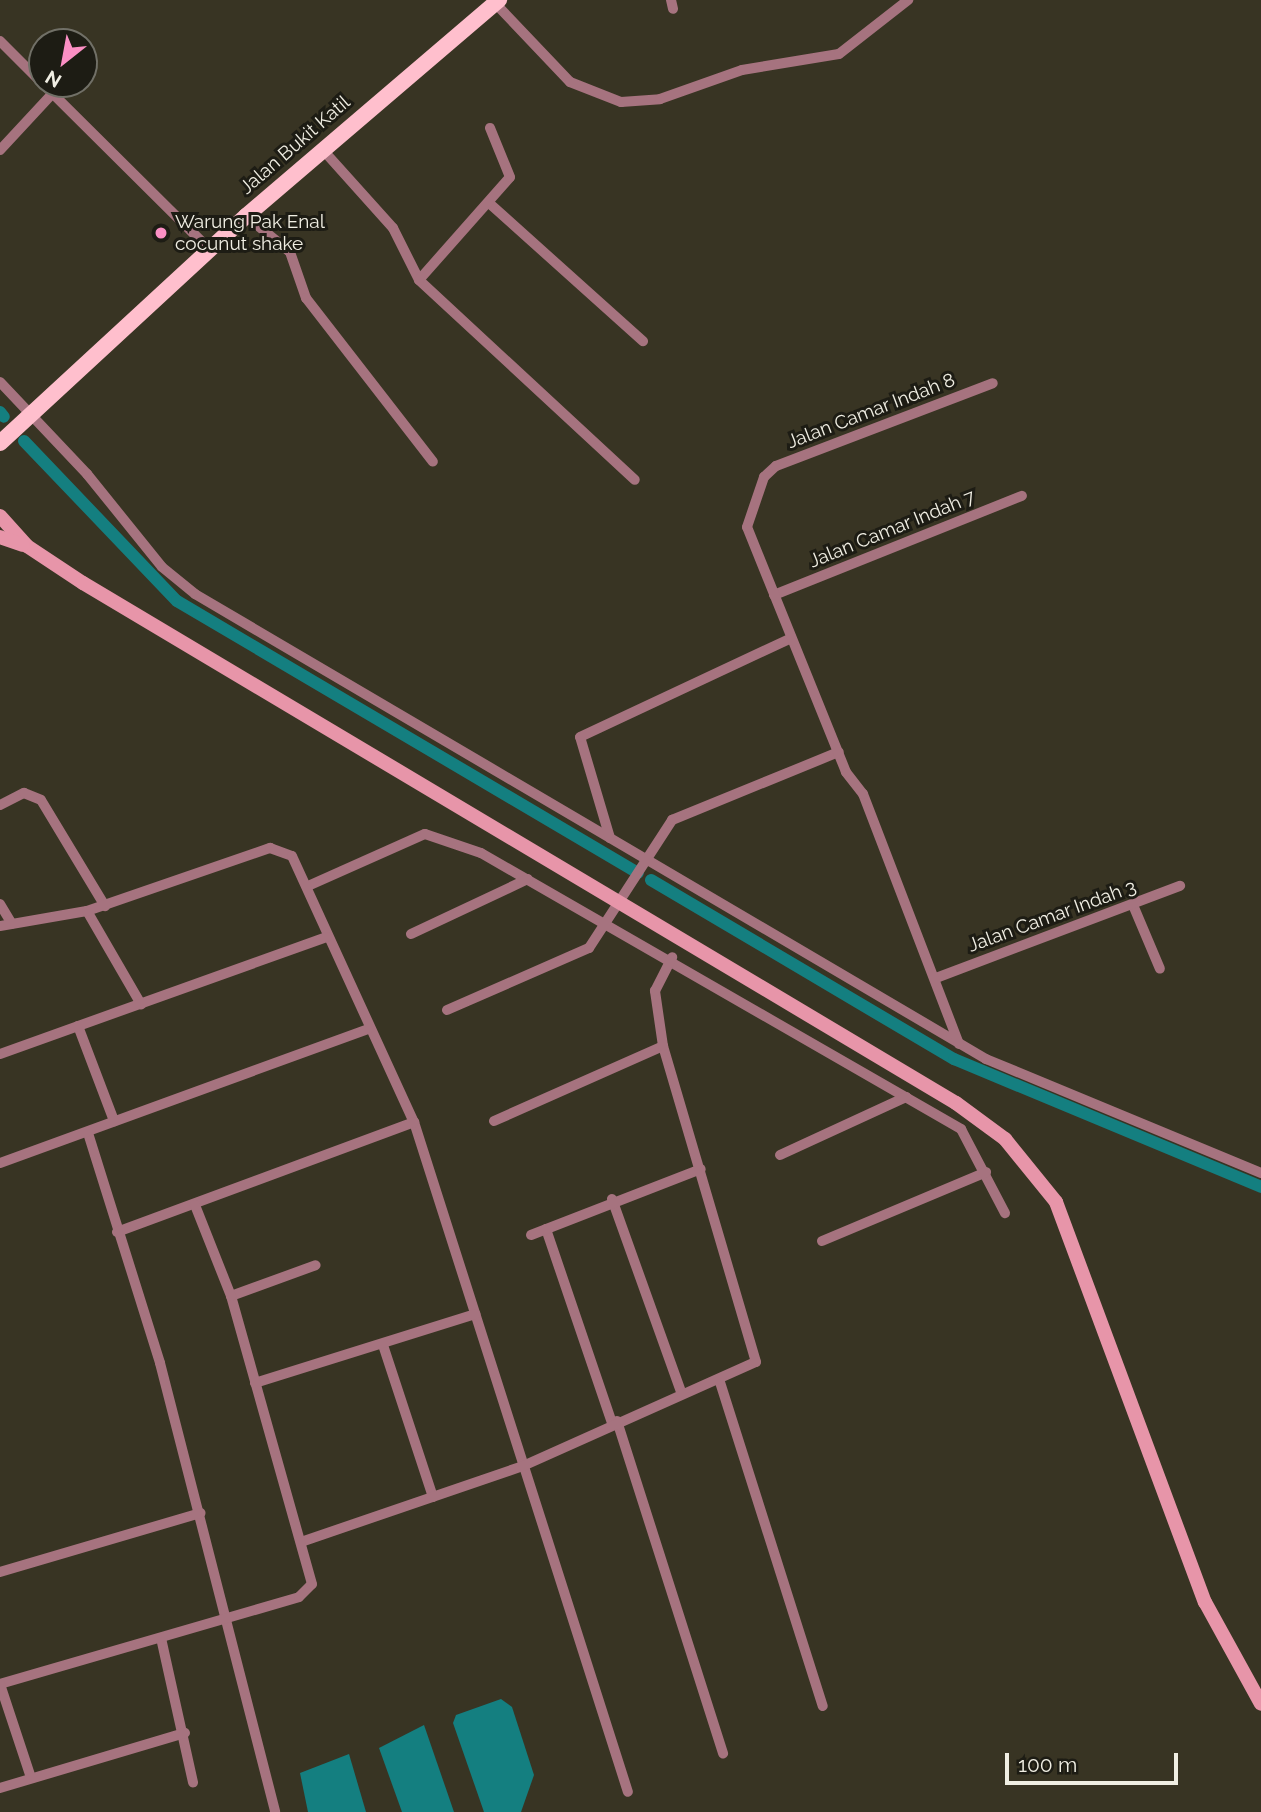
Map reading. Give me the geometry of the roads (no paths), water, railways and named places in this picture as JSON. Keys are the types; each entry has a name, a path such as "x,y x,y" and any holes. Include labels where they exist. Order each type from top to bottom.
{"main road":[{"name":"Jalan Bukit Katil","path":"0,443 209,249 493,2"},
{"path":"0,516 27,546"},
{"path":"0,537 27,546 956,1103 1005,1139 1043,1180 1066,1225 1205,1602 1261,1704"}],"street":[{"path":"493,2 570,82 621,102 660,99 742,70 839,54 908,0"},
{"path":"0,41 28,68"},
{"path":"0,150 48,98"},
{"path":"58,98 209,249"},
{"path":"419,280 489,202 511,172 490,128"},
{"path":"323,150 393,228 419,280 635,480"},
{"path":"489,202 643,341"},
{"path":"246,216 290,252 306,298 433,462"},
{"path":"0,382 87,474 162,567 195,594 959,1044 1261,1173"},
{"name":"Jalan Camar Indah 8","path":"774,594 747,527 764,477 776,466 993,383"},
{"name":"Jalan Camar Indah 7","path":"774,594 1022,496"},
{"path":"774,594 839,752 863,794 936,978 959,1044"},
{"path":"610,838 580,737 792,638"},
{"path":"447,1010 589,948 611,924 672,820 839,752"},
{"path":"0,805 24,793 41,800 105,906"},
{"path":"308,886 433,833 528,879 672,957 966,1134 1005,1213"},
{"path":"0,926 105,906 270,848 289,852 308,886 327,937 414,1122 628,1792"},
{"path":"411,934 528,879"},
{"name":"Jalan Camar Indah 3","path":"936,978 1180,886"},
{"path":"0,904 12,924"},
{"path":"1133,905 1160,969"},
{"path":"87,911 141,1004"},
{"path":"0,1054 327,937"},
{"path":"301,1542 523,1465 681,1392 747,1370 758,1356 663,1046 655,991 672,957"},
{"path":"78,1026 114,1121"},
{"path":"0,1163 369,1029"},
{"path":"494,1121 663,1046"},
{"path":"780,1155 906,1097"},
{"path":"117,1232 414,1122"},
{"path":"88,1133 200,1513 229,1619 275,1812"},
{"path":"531,1235 612,1199 701,1169"},
{"path":"822,1241 986,1172"},
{"path":"612,1199 681,1392"},
{"path":"31,1778 0,1684 229,1619 305,1594 312,1584 231,1296 195,1205"},
{"path":"546,1229 614,1422 723,1753"},
{"path":"231,1296 316,1265"},
{"path":"255,1383 475,1314"},
{"path":"383,1345 433,1497"},
{"path":"719,1380 823,1706"},
{"path":"0,1572 200,1513"},
{"path":"161,1638 185,1733 193,1782"},
{"path":"0,1788 185,1733"}],"water":[{"path":"501,1699 512,1707 534,1775 521,1812 484,1812 453,1723 456,1715"},
{"path":"424,1725 454,1812 402,1812 379,1748"},
{"path":"349,1754 366,1812 308,1812 300,1773"}],"waterway":[{"path":"0,412 4,417"},
{"path":"24,441 177,601 638,873"},
{"path":"651,880 954,1059 1261,1187"}],"place":[{"name":"Warung Pak Enal cocunut shake","path":"161,233"}]}
